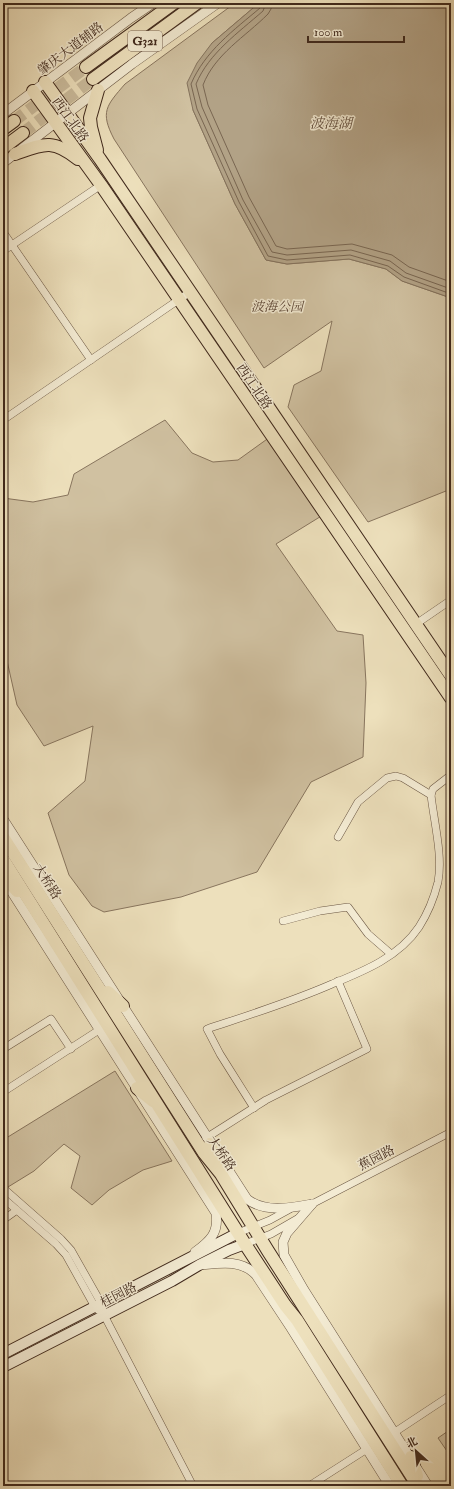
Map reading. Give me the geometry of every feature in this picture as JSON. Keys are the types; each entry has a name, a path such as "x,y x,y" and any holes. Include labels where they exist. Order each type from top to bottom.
{"main road":[{"name":"G321","path":"86,67 174,3"},
{"name":"G321","path":"93,79 197,3"},
{"name":"西江北路","path":"45,82 100,159 451,676"},
{"path":"15,154 45,144 54,145 67,151 89,167 100,159 90,127 90,118 98,90"},
{"name":"西江北路","path":"33,91 89,167 451,698"},
{"path":"3,129 14,121"},
{"path":"3,148 23,133"},
{"path":"376,588 386,580"},
{"name":"大桥路","path":"3,837 204,1153 221,1174 253,1227 418,1486"},
{"name":"大桥路","path":"3,859 160,1107 238,1234 285,1306 297,1320 402,1486"},
{"path":"3,877 44,923"},
{"path":"94,979 123,1006"},
{"path":"136,1088 160,1107"},
{"path":"208,1141 221,1174"},
{"name":"桂园路","path":"3,1354 238,1234"},
{"name":"桂园路","path":"3,1367 172,1281 199,1265 245,1244"},
{"path":"304,1290 310,1316"},
{"path":"285,1306 291,1328"},
{"path":"343,1367 366,1387"},
{"path":"411,1457 421,1486"}],"street":[{"name":"肇庆大道辅路","path":"3,114 153,3"},
{"path":"3,163 132,64 218,3"},
{"path":"3,251 101,185"},
{"path":"3,232 91,360"},
{"path":"3,420 179,301 190,292"},
{"path":"416,624 451,600"},
{"path":"254,1108 220,1054 207,1029 292,1001 376,964 401,946 419,928 431,907 438,881 439,856 431,795 433,789 451,775"},
{"path":"338,837 358,802 387,778 396,776 403,778 431,795"},
{"path":"3,819 246,1199 261,1206 276,1208 292,1208 312,1204"},
{"path":"3,877 216,1213 217,1220 209,1242 180,1263"},
{"path":"283,921 320,911 348,907 368,934 391,954"},
{"path":"208,1141 266,1100 367,1049 338,981"},
{"path":"3,1049 51,1019 71,1049"},
{"path":"3,1092 99,1030"},
{"name":"蕉园路","path":"312,1204 451,1132"},
{"path":"3,1188 71,1250 98,1305"},
{"path":"3,1198 56,1244 66,1255 104,1315 193,1486"},
{"path":"312,1204 287,1233 283,1242 284,1255 304,1290 428,1486"},
{"path":"238,1234 292,1208"},
{"path":"3,1220 17,1210"},
{"path":"245,1244 272,1234 303,1215"},
{"path":"199,1265 228,1263 240,1265 252,1270 291,1328 390,1486"},
{"path":"395,1432 451,1395"},
{"path":"309,1486 367,1449"}],"green space":[{"name":"波海公园","path":"235,3 259,3 212,43 193,110 235,204 266,260 287,264 349,259 386,269 402,281 451,298 451,489 368,522 288,407 294,385 321,371 332,321 264,368 114,139 107,122 106,116 109,104 125,84"},
{"path":"165,420 192,453 213,462 238,460 270,437 323,515 276,544 337,631 363,635 366,683 363,757 311,782 257,872 181,897 104,912 92,906 69,875 48,813 85,781 93,726 44,746 17,705 3,643 3,498 33,502 68,495 74,474"},
{"path":"115,1071 172,1161 143,1170 109,1190 92,1205 71,1188 80,1156 64,1144 34,1171 8,1187 3,1181 3,1140"},
{"path":"451,1429 451,1457 438,1438"}],"water":[{"name":"波海湖","path":"259,3 451,3 451,298 402,281 386,269 349,259 287,264 266,260 235,204 193,110 187,83 197,63 212,43"}],"tunnel":[{"path":"14,121 86,67"},
{"path":"23,133 93,79"}]}
